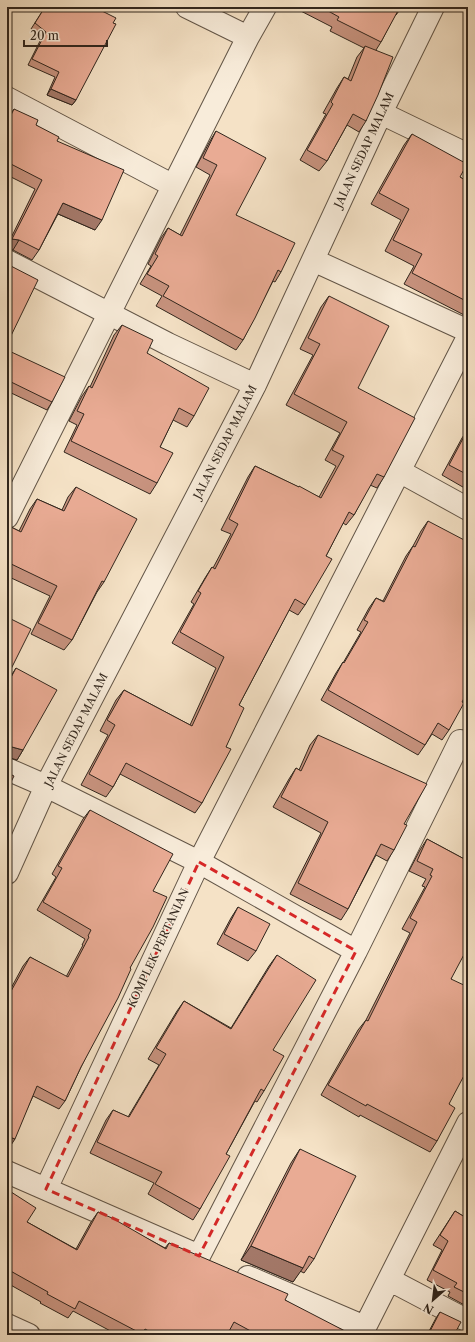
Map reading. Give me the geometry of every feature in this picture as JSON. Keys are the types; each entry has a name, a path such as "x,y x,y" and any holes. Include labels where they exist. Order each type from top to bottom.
{"street":[{"path":"187,7 248,37"},
{"path":"7,517 172,185 265,7"},
{"name":"JALAN SEDAP MALAM","path":"7,873 46,786 255,386 381,113 433,7"},
{"path":"7,98 172,185"},
{"path":"381,113 468,155"},
{"path":"313,260 468,331"},
{"path":"7,262 255,386"},
{"name":"KOMPLEK PERTANIAN","path":"46,1189 199,862 468,337"},
{"path":"399,471 468,508"},
{"path":"214,1263 356,951 465,737"},
{"path":"7,769 46,786 199,862 356,951"},
{"path":"7,1172 214,1263 363,1331 465,1136"},
{"path":"390,1280 468,1321"},
{"path":"7,1326 29,1335"}],"highlighted area":[{"path":"199,862 356,951 199,1256 46,1189"}],"building":[{"path":"45,7 94,7 116,18 113,23 116,24 76,100 51,89 59,72 32,59 46,32 35,23"},
{"path":"321,7 400,7 381,42 337,20 339,17"},
{"path":"365,46 393,57 366,121 353,114 327,161 307,150 333,104 331,102 344,77 351,81"},
{"path":"14,109 38,120 36,125 59,137 57,141 124,170 102,220 63,203 39,250 19,240 12,239 42,180 7,162 7,121"},
{"path":"216,131 266,158 236,215 295,243 281,272 278,270 243,340 163,296 169,286 147,274 158,256 155,254 168,228 182,236 217,165 203,158"},
{"path":"412,134 467,164 460,177 468,182 468,302 412,273 422,254 393,240 409,209 379,193"},
{"path":"7,264 38,280 7,344"},
{"path":"329,296 389,326 358,388 415,418 384,477 377,474 354,515 349,512 326,556 332,559 305,605 295,599 239,705 244,708 226,747 231,749 202,803 126,763 113,787 89,774 115,725 107,720 124,690 192,726 224,657 180,632 201,593 198,591 212,567 215,569 238,524 229,519 255,466 321,498 344,456 332,450 347,422 294,394 320,344 308,338"},
{"path":"122,325 153,340 147,353 209,388 194,416 179,408 160,447 173,453 157,483 71,441 84,414 77,411 89,386 92,388"},
{"path":"7,350 65,377 52,402 7,380"},
{"path":"468,429 468,475 449,465"},
{"path":"76,487 137,519 104,582 102,581 72,640 38,623 57,586 7,562 7,525 21,532 37,499 64,511"},
{"path":"428,521 468,542 468,691 462,702 464,703 449,730 438,723 425,745 328,690 343,662 344,663 368,622 364,620 376,598 384,602 413,546 415,547"},
{"path":"7,617 31,629 7,677"},
{"path":"16,668 57,690 23,750 12,747 7,749 7,685"},
{"path":"318,735 427,784 404,824 407,825 394,850 381,844 348,909 298,883 328,822 281,797 296,768 301,771"},
{"path":"7,769 11,772 10,774 14,776 7,790"},
{"path":"90,810 173,854 153,891 167,897 153,927 130,968 131,969 118,998 81,1067 65,1101 37,1086 15,1139 7,1136 7,991 10,993 30,957 68,977 89,937 88,936 91,930 43,902 62,868 58,866"},
{"path":"427,839 468,861 468,947 451,979 468,987 468,1068 449,1104 455,1108 437,1141 367,1104 366,1106 328,1085 366,1020 368,1021 417,922 410,918 432,876 430,875 433,869 417,861"},
{"path":"238,907 270,924 256,951 224,934"},
{"path":"277,955 316,980 273,1050 284,1056 264,1091 261,1089 226,1154 230,1156 200,1209 155,1184 162,1172 97,1142 113,1110 129,1117 166,1054 156,1048 184,1001 231,1029"},
{"path":"300,1149 356,1176 314,1259 309,1256 303,1268 251,1246"},
{"path":"8,1190 36,1208 27,1222 77,1250 98,1212 112,1218 166,1249 169,1243 288,1294 285,1300 343,1330 341,1335 258,1335 234,1322 227,1335 156,1335 145,1329 142,1334 79,1301 75,1309 47,1294 48,1292 7,1269"},
{"path":"455,1211 468,1219 468,1294 454,1287 457,1283 433,1270 448,1241 440,1235"},
{"path":"440,1312 461,1322 454,1335 428,1335"}]}
